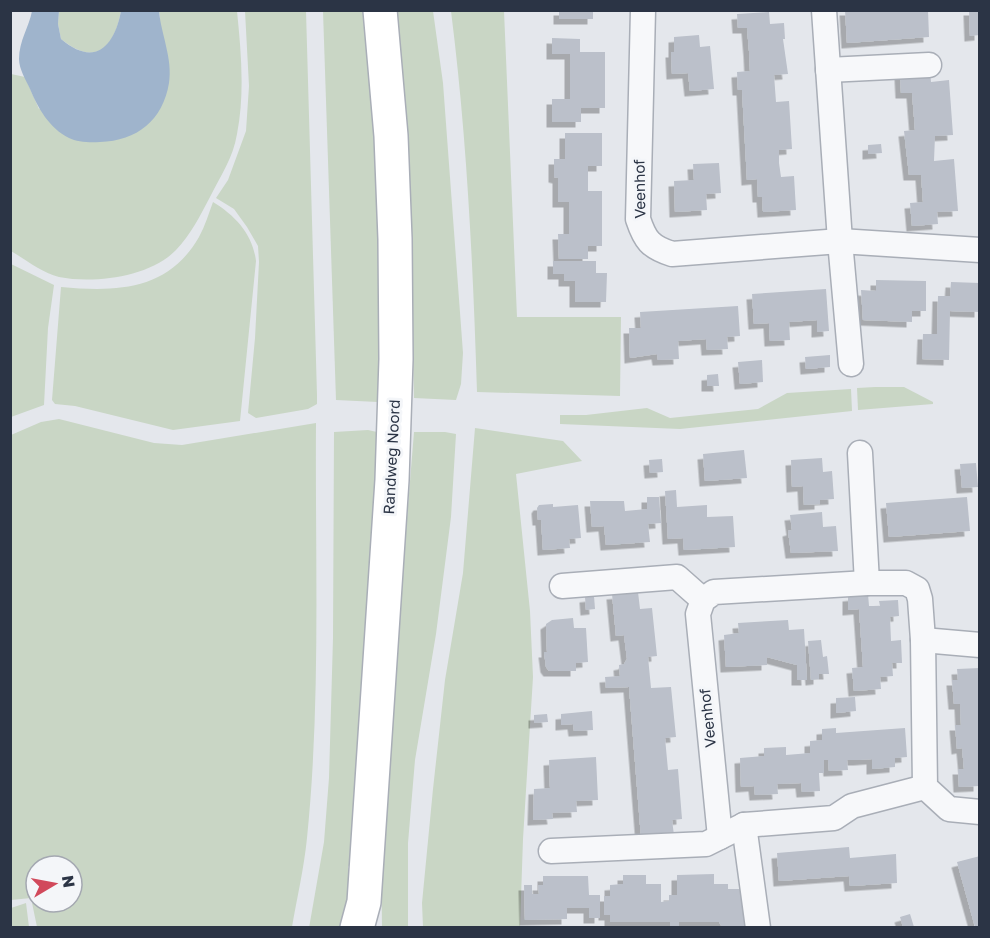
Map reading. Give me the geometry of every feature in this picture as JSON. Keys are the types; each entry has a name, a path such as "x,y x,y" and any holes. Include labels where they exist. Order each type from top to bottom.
{"main road":[{"name":"Randweg Noord","path":"363,919 392,480 396,359 395,239 391,147 380,10"}],"street":[{"name":"Veenhof","path":"643,10 638,219 644,237 656,249 672,254 840,241 980,250"},
{"path":"824,10 851,364"},
{"path":"828,70 929,65"},
{"path":"860,453 867,583"},
{"path":"562,586 677,577 703,600 714,592 867,583 906,583 917,589 920,599 924,640 926,787 949,808 980,812"},
{"name":"Veenhof","path":"703,600 698,614 720,837"},
{"path":"924,640 980,645"},
{"path":"551,851 706,844 744,825 834,818 852,806 926,787"},
{"path":"744,825 758,927"}],"green space":[{"path":"59,11 121,11 118,24 108,44 101,50 84,52 61,39 58,24"},
{"path":"159,11 237,11 242,88 237,134 230,159 191,231 176,250 165,259 137,272 105,279 73,279 53,275 11,251 11,74 25,77 39,109 160,18"},
{"path":"245,11 306,11 317,395 317,404 308,409 256,418 248,413 255,338 258,246 234,209 216,198 228,180 246,131 249,86"},
{"path":"323,11 367,11 382,241 378,402 336,400"},
{"path":"394,11 433,11 443,83 463,353 461,384 456,400 414,398 410,231"},
{"path":"451,11 504,11 517,317 621,317 620,396 477,392 468,201"},
{"path":"213,202 229,213 242,227 251,243 256,261 240,421 173,430 75,406 55,404 52,400 61,287 121,288 156,278 186,255 199,237"},
{"path":"11,264 54,285 48,328 44,405 11,417"},
{"path":"904,387 933,404 858,410 857,388"},
{"path":"851,389 852,411 680,429 560,424 560,415 586,415 647,408 670,418 758,409 787,393"},
{"path":"59,419 154,443 182,445 316,423 314,734 307,838 292,927 37,927 34,914 84,914 84,854 24,854 24,899 11,900 11,435 41,422"},
{"path":"475,428 563,441 582,461 516,474 530,611 533,677 520,927 423,927 422,903 433,789 445,680 463,573"},
{"path":"368,430 377,432 377,456 364,724 352,861 348,867 350,875 347,927 309,928 324,842 329,778 333,638 334,432"},
{"path":"414,432 456,434 451,517 436,634 415,760 408,843 408,927 382,928 381,839"},
{"path":"24,904 24,914 27,914 29,927 11,927 11,908"}],"water":[{"path":"32,11 59,11 58,24 61,39 83,52 93,52 108,44 118,24 121,11 159,11 170,74 166,96 154,118 137,133 113,141 80,141 69,138 56,129 45,117 37,103 19,63 19,52"}],"building":[{"path":"559,10 593,10 593,19 559,19"},
{"path":"845,10 928,10 929,37 847,43"},
{"path":"969,10 980,10 980,35 970,36"},
{"path":"769,12 770,24 784,23 785,39 783,39 788,74 774,75 776,102 789,101 792,149 779,150 779,163 781,177 794,176 796,210 763,212 762,197 758,197 757,179 747,180 742,90 738,90 737,72 750,71 749,51 747,28 738,28 737,14"},
{"path":"699,35 700,47 710,46 714,89 690,91 688,73 672,74 671,52 674,52 674,37"},
{"path":"552,38 580,39 580,52 605,52 605,108 581,108 581,122 552,122 552,99 570,99 570,54 552,54"},
{"path":"930,71 931,82 949,80 953,135 935,136 934,161 954,159 958,211 937,212 938,224 912,226 910,203 923,202 921,175 909,175 904,131 915,130 912,93 901,93 900,73"},
{"path":"565,133 602,133 602,166 588,166 588,191 602,191 602,246 588,246 588,259 559,259 558,234 569,234 569,202 558,202 558,178 554,177 554,159 565,159"},
{"path":"881,144 882,153 868,154 868,145"},
{"path":"719,163 721,193 706,194 707,210 675,212 674,181 694,180 693,164"},
{"path":"553,261 596,261 596,273 607,273 606,302 575,302 575,281 564,281 564,274 553,274"},
{"path":"876,280 926,281 926,311 912,311 912,322 863,320 861,290 876,291"},
{"path":"951,282 980,283 980,312 950,311 949,360 922,359 923,334 937,334 938,296 950,296"},
{"path":"826,289 829,331 817,332 817,320 789,322 790,340 770,341 769,323 754,324 752,294"},
{"path":"738,306 740,336 727,337 728,349 707,350 706,339 678,341 679,359 658,360 657,354 630,358 629,328 641,328 640,312"},
{"path":"830,355 830,367 806,369 805,357"},
{"path":"762,360 763,382 740,384 738,362"},
{"path":"718,374 719,386 707,386 707,375"},
{"path":"744,450 747,478 705,481 703,454"},
{"path":"822,458 823,472 832,471 834,499 820,500 820,504 804,505 803,486 792,487 791,460"},
{"path":"662,459 663,472 650,473 649,460"},
{"path":"976,463 978,487 962,488 960,464"},
{"path":"676,490 677,507 707,505 707,517 733,516 735,547 684,550 683,538 668,539 665,491"},
{"path":"647,497 659,497 661,523 648,524 650,542 606,545 604,526 592,527 590,501 624,501 625,511 647,509"},
{"path":"967,497 970,531 889,537 886,503"},
{"path":"553,504 553,507 578,505 581,538 569,539 570,548 543,550 541,520 538,520 537,508 539,505"},
{"path":"822,512 823,527 836,526 838,551 791,553 788,531 792,530 790,515"},
{"path":"638,592 640,609 652,608 657,656 648,657 651,688 671,687 676,737 665,738 668,770 678,769 682,819 672,820 674,835 641,838 629,687 606,688 605,677 620,676 619,665 624,664 627,659 624,635 616,636 612,594"},
{"path":"868,594 869,606 880,606 879,601 898,600 899,616 890,617 891,641 901,640 902,663 892,663 893,676 880,677 881,689 854,691 852,668 863,667 859,609 848,610 848,596"},
{"path":"594,596 595,609 586,610 585,597"},
{"path":"573,618 574,628 586,628 588,662 576,663 576,671 549,671 546,667 544,652 547,652 546,624 552,620"},
{"path":"788,620 789,630 804,629 807,680 797,680 797,665 767,657 767,665 726,667 724,635 739,633 738,623"},
{"path":"821,640 823,657 827,656 829,674 819,674 819,679 811,680 808,641"},
{"path":"980,668 979,786 959,787 958,769 964,769 962,748 957,749 955,725 961,725 960,704 954,704 952,680 958,680 957,669"},
{"path":"855,697 856,711 836,713 836,698"},
{"path":"592,711 593,730 574,731 573,724 561,725 561,714"},
{"path":"547,714 548,722 534,723 534,715"},
{"path":"836,728 836,733 905,728 907,757 895,758 895,767 872,769 872,759 847,760 848,770 829,771 828,760 824,760 824,773 819,773 820,791 802,792 801,783 777,784 778,794 755,795 754,786 741,787 740,758 764,756 764,748 786,747 786,755 810,753 810,741 822,740 822,729"},
{"path":"596,757 598,800 576,801 577,812 552,813 553,819 533,820 534,789 550,788 549,760"},
{"path":"849,847 850,858 896,854 897,883 850,886 849,876 779,881 777,853"},
{"path":"980,856 980,927 975,927 957,862"},
{"path":"714,874 714,884 728,884 728,889 740,889 745,927 722,927 719,922 679,922 679,927 670,927 670,922 610,922 610,915 604,915 604,896 610,896 610,885 623,884 623,875 646,875 646,884 661,884 661,902 669,901 669,895 677,895 677,875"},
{"path":"543,876 588,876 589,895 600,895 600,918 589,918 589,908 567,908 567,919 525,920 524,885 532,885 532,894 539,894 538,885 543,885"},
{"path":"910,914 914,927 903,927 900,917"}]}
